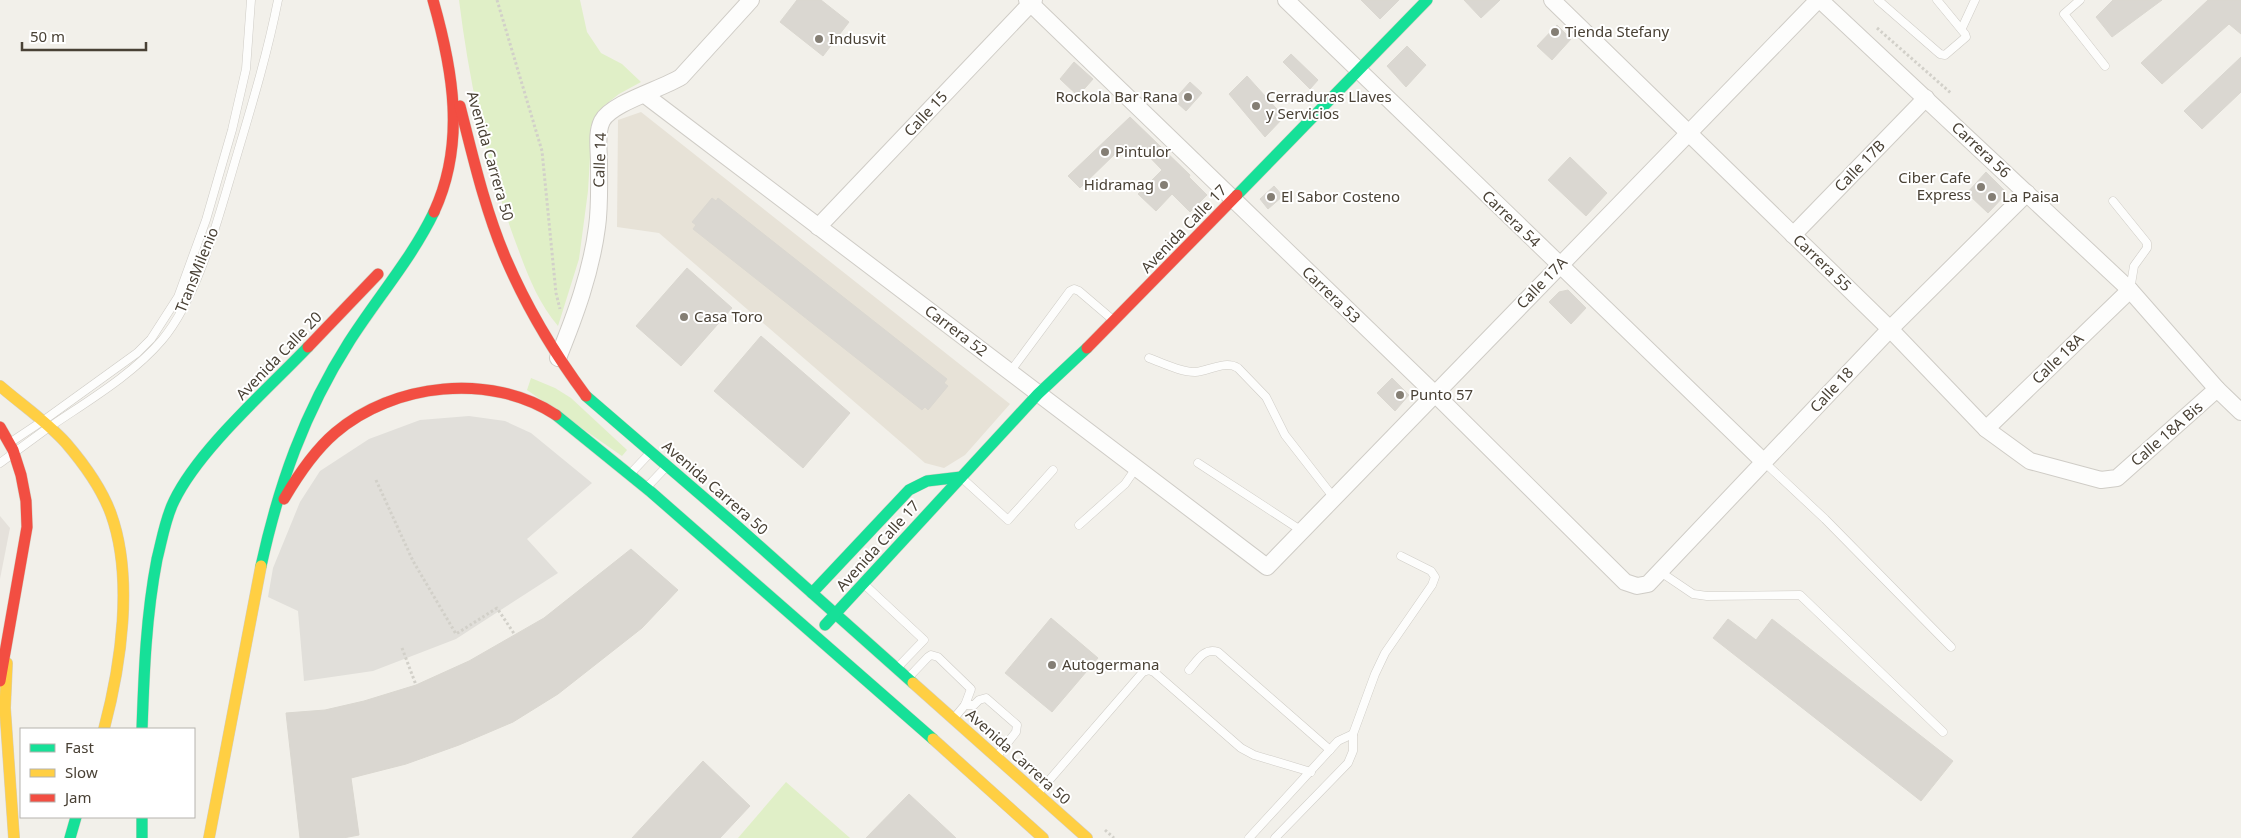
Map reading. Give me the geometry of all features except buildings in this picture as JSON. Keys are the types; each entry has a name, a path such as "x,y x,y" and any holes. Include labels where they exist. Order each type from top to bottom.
{"main road":[{"name":"Avenida Calle 17","path":"816,636 1038,394 1115,321 1426,0"},
{"path":"209,838 268,538 288,464 315,401 343,350 407,258 440,202 450,167 454,132 452,74 434,4"},
{"path":"434,4 442,102 441,119"},
{"name":"Avenida Carrera 50","path":"452,74 480,185 505,257 529,308 558,358 586,396 836,614 1086,838"},
{"name":"Avenida Calle 20","path":"142,728 144,657 150,595 163,533 174,501 196,467 222,436 353,301 386,263"},
{"path":"0,386 66,443 89,472 112,514 121,552 122,617 112,702 104,728"},
{"path":"268,538 282,503 295,479 309,461 328,439 346,424 367,411 409,396 453,388 479,388 514,395 531,401 556,414 630,474 1043,838"},
{"path":"0,427 7,448 23,480 27,504 27,527 0,681"},
{"name":"Avenida Calle 17","path":"812,594 909,490 927,481 961,476"},
{"path":"13,610 5,708 14,838"},
{"path":"70,838 76,818"},
{"path":"142,818 142,838"}],"street":[{"name":"Calle 14","path":"558,358 582,296 594,247 599,200 599,134 602,120 612,110 645,96 681,77 751,0"},
{"name":"Carrera 54","path":"1286,0 1559,266 1764,462"},
{"name":"Carrera 55","path":"1552,0 1690,132 1890,329 1986,429 2030,461 2101,480 2116,478"},
{"name":"Calle 17A","path":"1267,567 1819,0"},
{"name":"Carrera 56","path":"1819,0 2130,290 2217,389 2241,412"},
{"name":"Carrera 53","path":"1030,1 1435,394 1625,582 1637,586"},
{"name":"Calle 15","path":"818,227 1030,1"},
{"name":"Carrera 52","path":"645,96 1267,567"},
{"name":"Calle 17B","path":"1793,235 1926,98"},
{"name":"Calle 18","path":"1637,586 1648,584 1890,329 2027,193"},
{"name":"Calle 18A","path":"1986,429 2130,290"},
{"name":"Calle 18A Bis","path":"2116,478 2217,389"}],"lane":[{"name":"TransMilenio","path":"45,424 137,353 151,339 178,297 206,220 232,130 246,69 251,0"},
{"name":"TransMilenio","path":"0,463 7,448 124,375 162,340 181,315 204,258 226,190 258,84 278,0"},
{"path":"1881,1 1940,54 1945,55 1966,37 1962,28 1937,0"},
{"path":"1962,28 1975,0"},
{"path":"2080,0 2064,14 2106,66"},
{"path":"2113,201 2147,243 2147,248 2134,266 2130,290"},
{"path":"1010,372 1074,289 1115,321"},
{"path":"1149,358 1185,371 1202,371 1227,365 1233,365 1238,368 1266,397 1285,435 1334,498"},
{"path":"630,474 651,451"},
{"name":"Carrera 54","path":"1764,462 1825,519 1951,647"},
{"path":"1198,463 1302,531"},
{"path":"646,488 667,465"},
{"path":"1079,525 1124,484 1136,468"},
{"path":"961,476 1008,520 1053,470"},
{"path":"1275,838 1348,763 1353,751 1354,734 1367,693 1385,653 1432,585 1435,577 1431,571 1401,556"},
{"path":"1659,571 1693,594 1706,596 1800,595 1943,732"},
{"path":"864,584 924,640 897,669"},
{"path":"1189,670 1206,651 1218,652 1330,750"},
{"path":"908,679 928,657 935,655 971,688 965,705 953,719"},
{"path":"1038,794 1143,672 1149,670 1154,672 1241,748 1254,755 1311,772"},
{"path":"965,705 974,705 979,700 986,698 1017,725 1016,732 996,757"},
{"path":"1249,838 1338,741 1354,734"}],"path":[{"path":"497,0 542,151 556,293 560,309"},
{"path":"1873,25 1952,94"},
{"path":"376,480 413,561 456,634 497,608 515,635"},
{"path":"402,648 416,685"}],"shaded area":[{"path":"641,112 1010,404 965,455 944,468 925,463 659,233 617,227 618,120"},
{"path":"469,416 505,421 531,433 592,483 527,539 558,573 456,639 373,671 304,681 298,611 268,597 273,568 300,502 320,471 369,439 420,420"},
{"path":"0,516 10,528 0,579"}],"green space":[{"path":"459,0 580,0 587,32 601,53 622,64 641,82 619,94 605,105 592,123 588,191 579,259 558,326 544,306 527,273 495,180 473,91"},
{"path":"531,378 555,388 571,398 627,450 622,456 527,390"},
{"path":"786,782 850,838 738,838"}],"traffic: fast":[{"path":"1237,195 1427,0"},
{"path":"261,566 285,478 306,422 319,395 349,342 405,262 434,212"},
{"path":"142,728 150,602 157,559 166,522 174,501 185,481 217,441 308,347"},
{"path":"825,625 1038,394 1087,348"},
{"path":"586,396 738,527 913,683"},
{"path":"556,415 651,492 933,739"},
{"path":"812,593 909,490 927,481 961,477"},
{"path":"70,838 76,818"},
{"path":"142,818 142,838"}],"traffic: slow":[{"path":"0,386 43,421 66,443 92,477 103,495 111,514 118,539 123,593 120,650 104,728"},
{"path":"209,838 261,566"},
{"path":"7,663 5,708 14,838"},
{"path":"913,683 1087,838"},
{"path":"933,739 1043,838"}],"traffic: jam":[{"path":"433,0 446,53 453,106 450,160 444,186 434,212"},
{"path":"460,106 486,203 506,259 542,330 586,396"},
{"path":"1087,348 1237,195"},
{"path":"308,347 378,274"},
{"path":"284,499 307,464 335,433 358,416 385,403 413,394 443,389 473,389 502,393 530,401 556,415"},
{"path":"0,427 13,450 21,475 26,501 27,527 0,681"}],"place":[{"name":"Tienda Stefany","path":"1555,32"},
{"name":"Indusvit","path":"819,39"},
{"name":"Rockola Bar Rana","path":"1188,97"},
{"name":"Cerraduras Llaves y Servicios","path":"1256,106"},
{"name":"Pintulor","path":"1105,152"},
{"name":"Hidramag","path":"1164,185"},
{"name":"Ciber Cafe Express","path":"1981,187"},
{"name":"El Sabor Costeno","path":"1271,197"},
{"name":"La Paisa","path":"1992,197"},
{"name":"Casa Toro","path":"684,317"},
{"name":"Punto 57","path":"1400,395"},
{"name":"Autogermana","path":"1052,665"}]}
